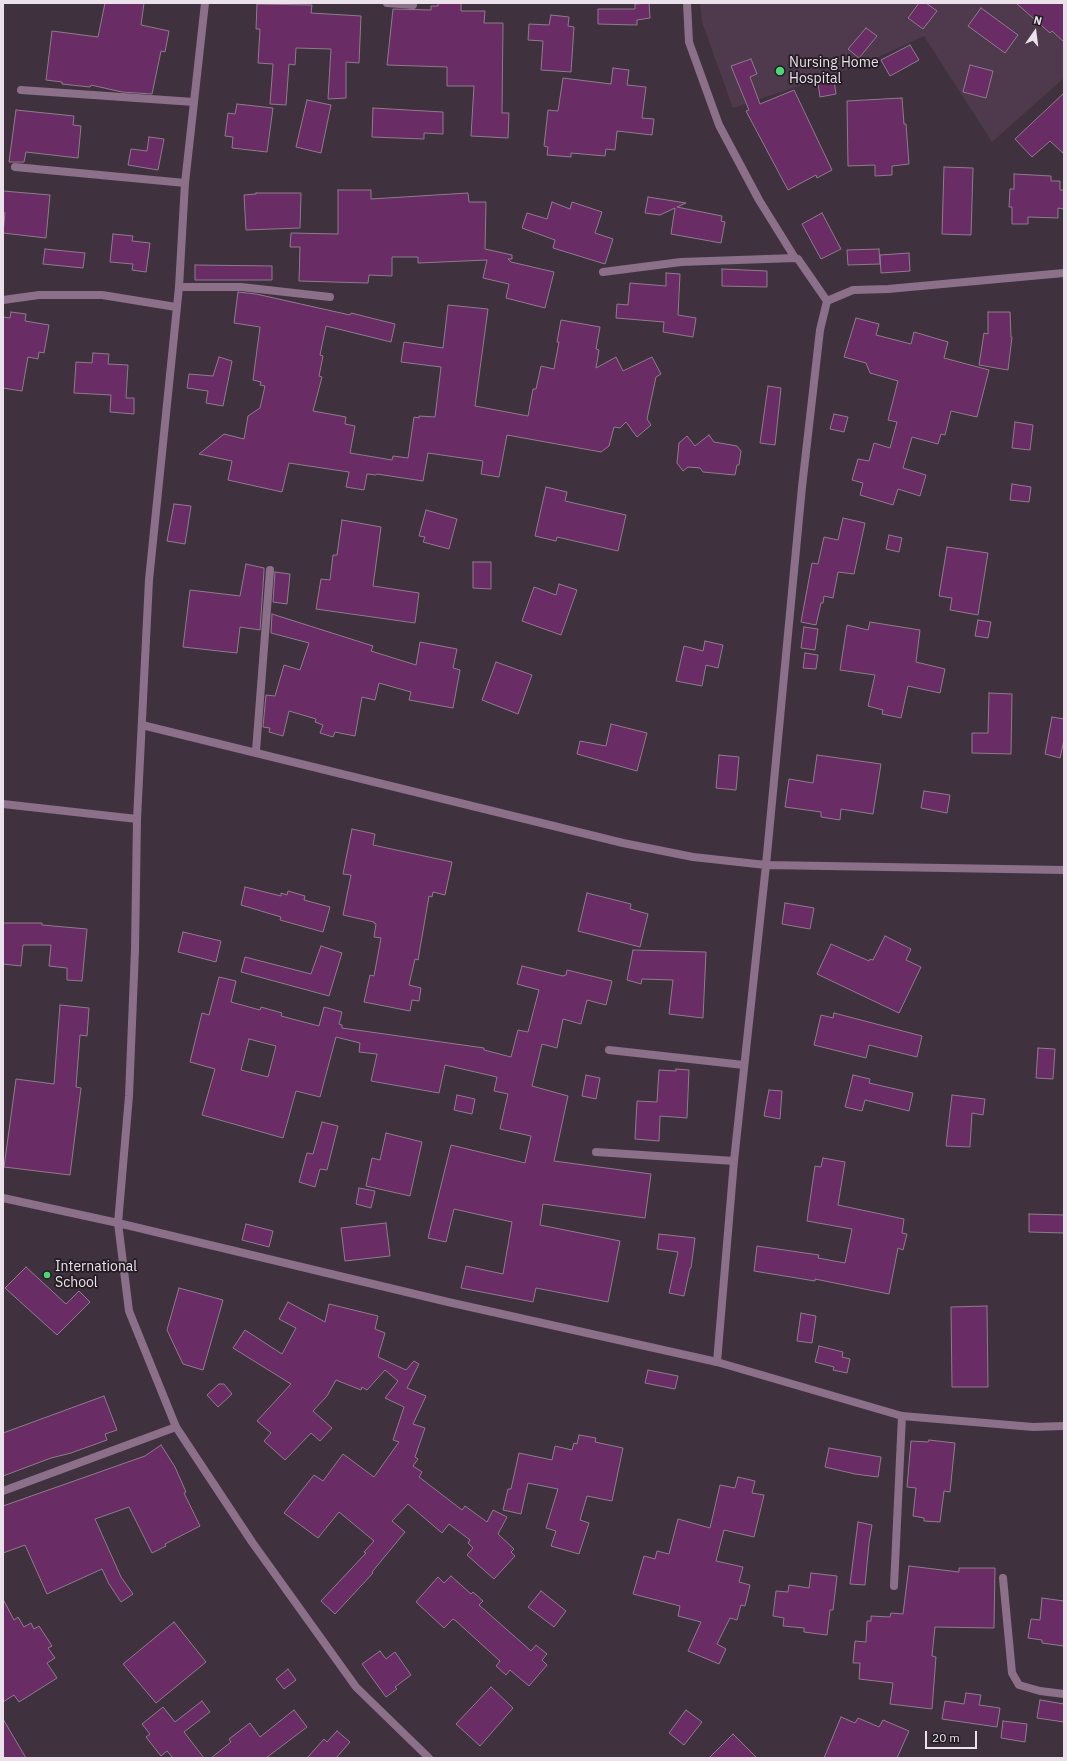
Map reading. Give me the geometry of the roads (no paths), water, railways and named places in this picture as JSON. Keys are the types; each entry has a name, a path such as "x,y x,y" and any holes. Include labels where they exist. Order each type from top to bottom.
{"street":[{"path":"205,3 185,183 179,287 149,580 138,819 135,950 129,1096 118,1223 129,1311 176,1427 252,1542 356,1687 428,1758"},
{"path":"387,3 413,5"},
{"path":"686,3 688,42 719,125 758,200 795,258 798,259 827,301 820,330 802,487 766,865 734,1161 717,1362"},
{"path":"21,90 194,102"},
{"path":"15,167 185,183"},
{"path":"603,272 681,262 795,258"},
{"path":"827,301 853,290 888,289 1064,272"},
{"path":"179,287 241,287 330,297"},
{"path":"3,300 39,295 102,295 176,307"},
{"path":"256,751 270,570"},
{"path":"142,725 256,751 623,843 693,857 766,865 1064,870"},
{"path":"3,804 138,819"},
{"path":"609,1050 744,1065"},
{"path":"596,1152 734,1161"},
{"path":"3,1198 118,1223 448,1302 717,1362 902,1416 1034,1427 1064,1426"},
{"path":"894,1586 902,1416"},
{"path":"3,1491 176,1427"},
{"path":"1002,1578 1012,1673 1019,1685 1040,1691 1064,1694"}],"place":[{"name":"Nursing Home Hospital","path":"780,71"},
{"name":"International School","path":"47,1275"}]}
